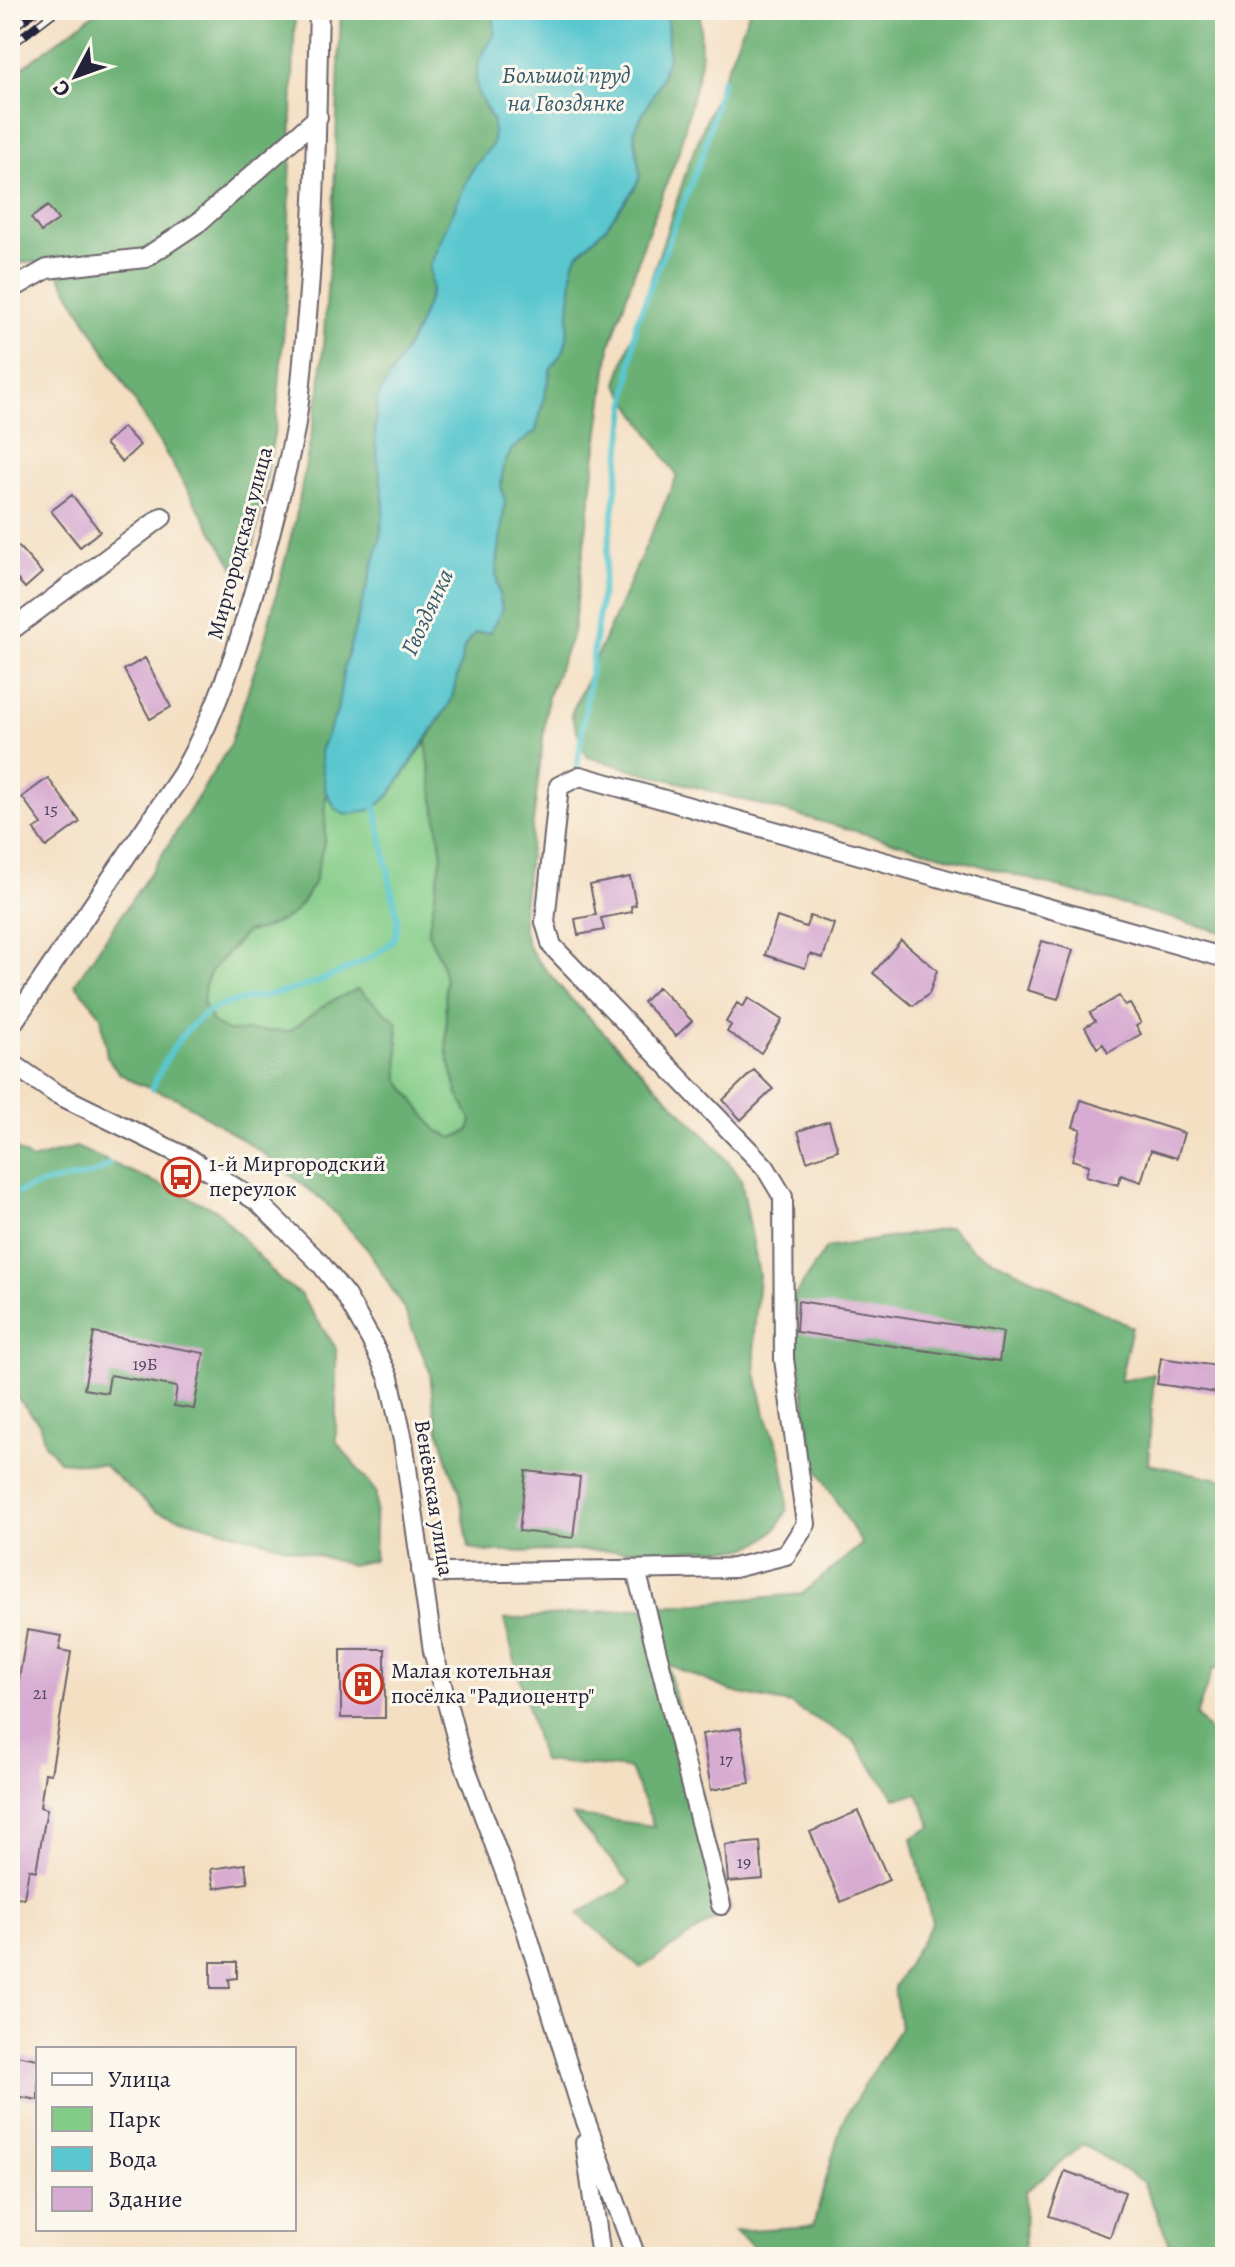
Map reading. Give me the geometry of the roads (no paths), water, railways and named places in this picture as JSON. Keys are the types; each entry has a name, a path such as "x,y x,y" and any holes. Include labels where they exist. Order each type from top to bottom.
{"street":[{"name":"Миргородская улица","path":"10,1027 182,774 224,687 276,513 295,427 314,238 319,10"},
{"path":"10,290 47,269 145,258 199,222 318,117"},
{"path":"10,631 162,517"},
{"path":"421,1570 446,1573 734,1568 786,1555 806,1524 784,1359 783,1197 765,1167 552,946 545,922 559,786 580,776 1225,958"},
{"name":"Венёвская улица","path":"10,1062 79,1107 190,1159 258,1202 320,1263 346,1296 389,1378 403,1440 433,1651 461,1755 525,1926 581,2108 636,2257"},
{"path":"636,1570 721,1905"},
{"name":"Венёвская улица","path":"581,2108 601,2257"}],"water":[{"name":"Большой пруд на Гвоздянке","path":"493,10 667,10 668,58 660,81 634,131 640,176 605,228 577,255 573,264 567,338 564,350 551,368 536,431 512,449 503,467 501,486 505,501 496,573 502,610 490,632 475,633 465,645 451,701 389,796 374,809 345,815 336,809 326,792 320,751 337,712 344,668 380,540 384,503 375,439 377,399 417,329 432,290 430,266 472,170 493,144 493,121 478,93 476,80 480,58 495,34"}],"waterway":[{"path":"577,768 636,324 704,151 722,80"},
{"name":"Гвоздянка","path":"152,1089 173,1048 205,1014 234,1002 288,991 328,978 373,956 393,940 397,916 375,804"},
{"name":"Гвоздянка","path":"10,1196 48,1183 92,1174 109,1164"}],"railway":[{"path":"10,29 37,10"},
{"path":"10,46 57,10"}],"place":[{"name":"1-й Миргородский переулок","path":"181,1177"},
{"name":"Малая котельная посёлка \"Радиоцентр\"","path":"363,1684"}]}
